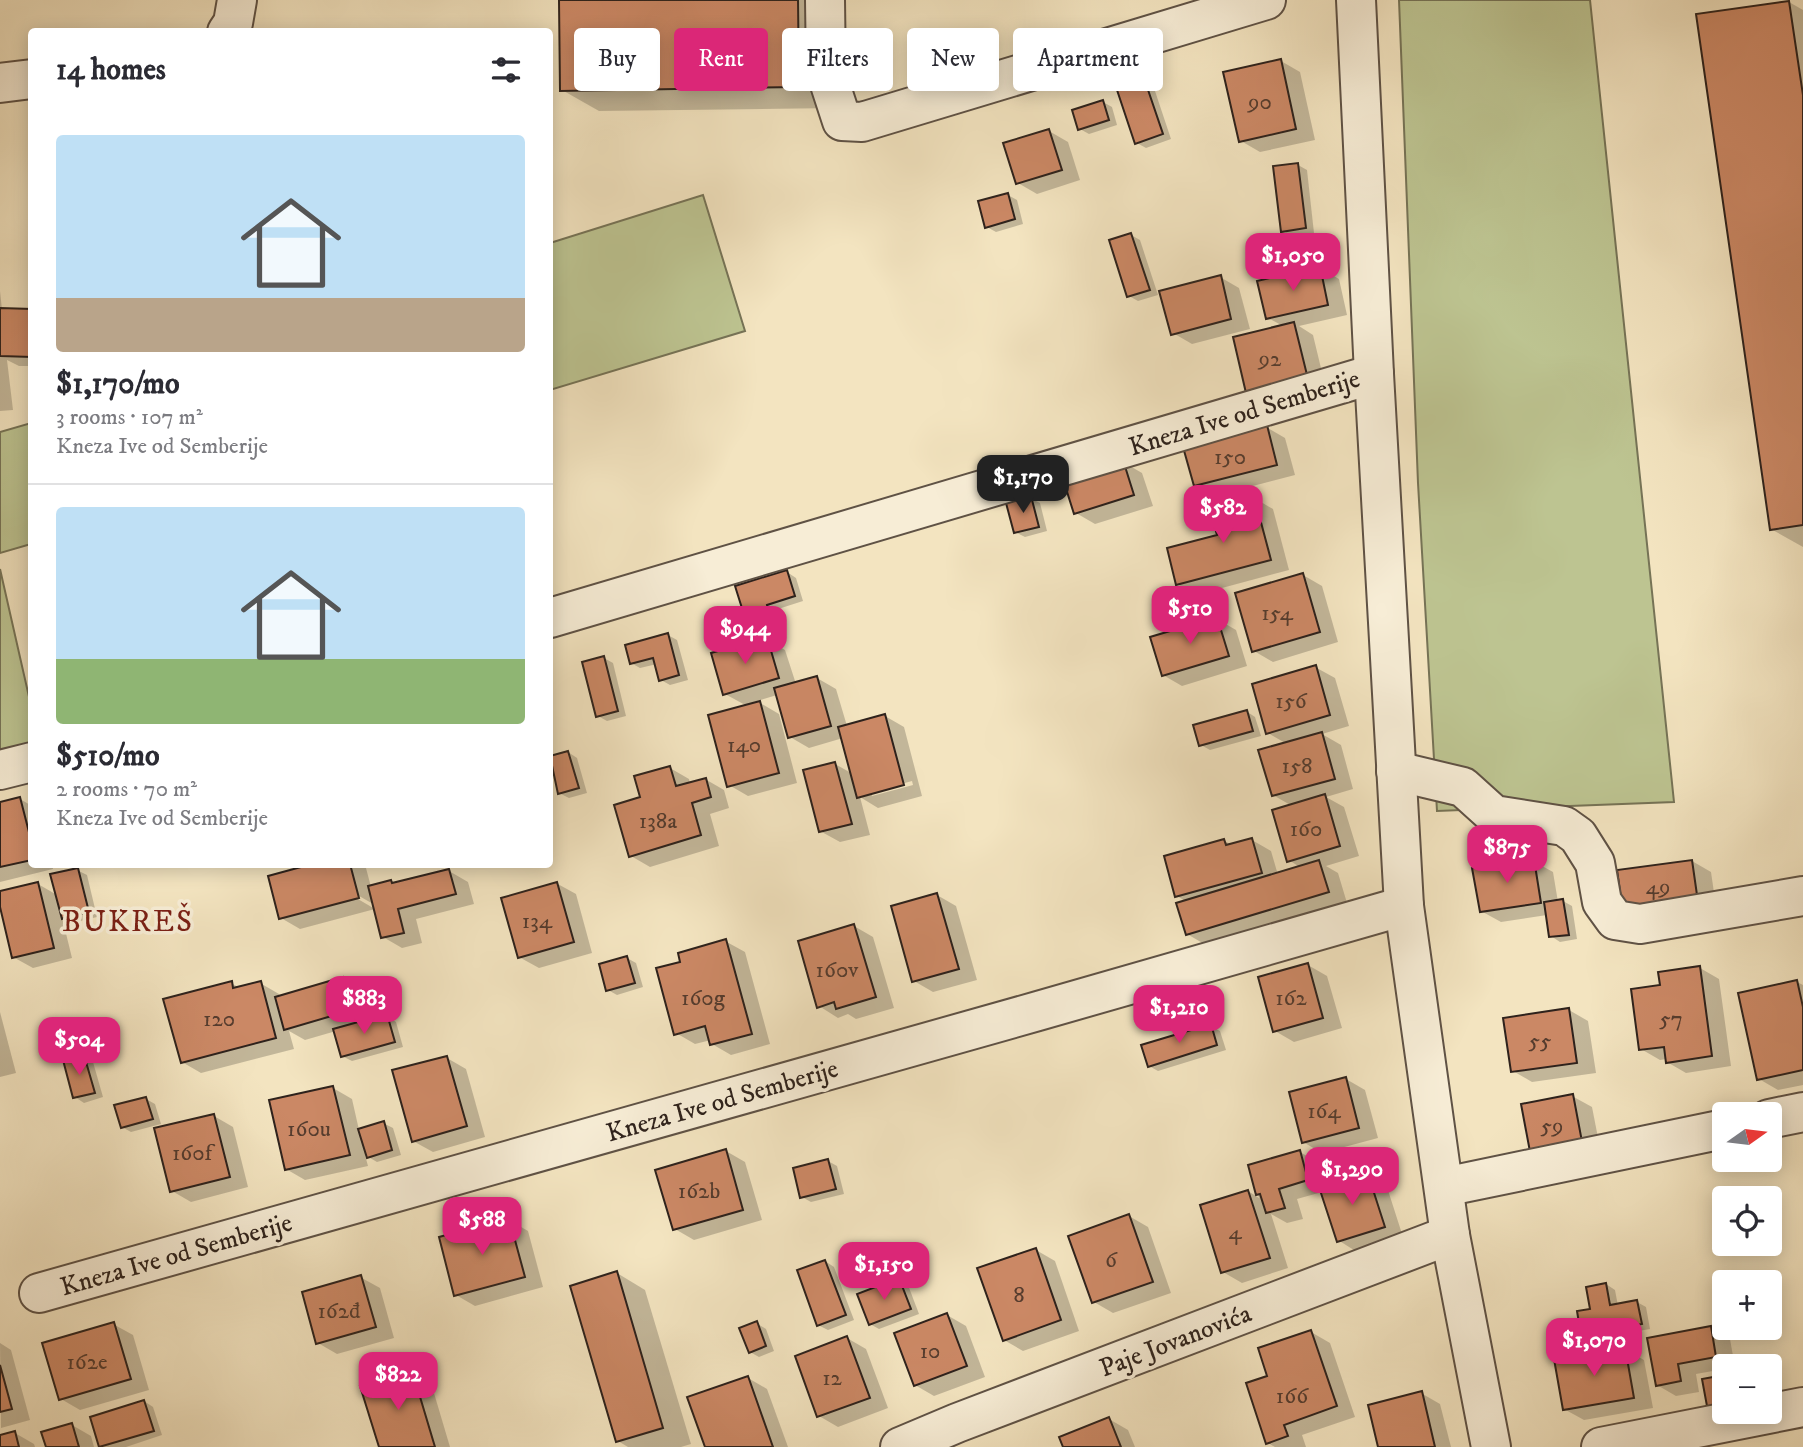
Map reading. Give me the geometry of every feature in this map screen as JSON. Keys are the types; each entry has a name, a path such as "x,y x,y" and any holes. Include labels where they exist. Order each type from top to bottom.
{"street":[{"path":"230,28 237,0"},
{"path":"825,0 826,72 842,121 862,122 1266,0"},
{"name":"Kneza Ive od Semberije","path":"1356,0 1374,374 1405,905 1450,1235 1492,1447"},
{"path":"0,83 28,80"},
{"name":"Kneza Ive od Semberije","path":"553,617 1374,374"},
{"path":"0,771 28,763"},
{"path":"1396,771 1463,787 1494,815 1564,826 1578,835 1595,863 1602,902 1615,919 1640,924 1803,896"},
{"name":"Kneza Ive od Semberije","path":"39,1293 1405,905"},
{"path":"1782,1116 1803,1112"},
{"path":"1444,1186 1712,1131"},
{"name":"Paje Jovanovića","path":"900,1447 1450,1235"},
{"path":"1601,1447 1803,1407"}],"green space":[{"path":"1399,0 1590,0 1674,802 1437,811 1418,483"},
{"path":"703,195 745,331 553,389 553,242"},
{"path":"28,424 28,545 0,553 0,432"},
{"path":"0,569 28,692 28,750 0,756"}],"building":[{"path":"559,0 798,0 798,28 782,28 782,87 768,88 768,28 674,28 674,89 660,89 660,28 574,28 574,91 560,91"},
{"path":"1789,1 1803,95 1803,525 1770,530 1696,14"},
{"path":"1281,59 1296,129 1239,142 1223,72"},
{"path":"1117,91 1148,91 1163,134 1135,144"},
{"path":"1103,100 1109,120 1078,130 1072,110"},
{"path":"1049,129 1062,170 1016,184 1003,143"},
{"path":"1298,163 1306,228 1281,232 1273,166"},
{"path":"1008,193 1015,219 985,228 978,201"},
{"path":"1131,233 1150,290 1127,297 1109,240"},
{"path":"1320,266 1328,305 1266,319 1257,281"},
{"path":"1221,275 1231,319 1171,335 1159,291"},
{"path":"0,308 28,309 28,357 0,356"},
{"path":"1294,322 1308,379 1246,393 1233,337"},
{"path":"1267,425 1277,465 1194,486 1183,447"},
{"path":"1123,460 1134,495 1074,514 1063,479"},
{"path":"1031,496 1039,527 1014,533 1006,503"},
{"path":"1254,496 1271,560 1176,585 1167,548 1217,535 1215,528 1224,525 1219,505"},
{"path":"787,570 795,596 767,605 769,613 746,621 735,586"},
{"path":"1303,573 1320,632 1252,652 1235,593"},
{"path":"1217,617 1229,656 1162,676 1150,637"},
{"path":"668,633 679,675 659,681 653,658 630,664 625,645"},
{"path":"767,637 779,678 723,695 711,653"},
{"path":"604,656 618,711 596,717 582,662"},
{"path":"1316,665 1330,715 1266,734 1252,684"},
{"path":"817,676 831,726 788,738 774,688"},
{"path":"760,701 779,773 727,787 708,715"},
{"path":"1247,710 1253,731 1199,746 1193,725"},
{"path":"885,714 904,785 857,798 838,727"},
{"path":"1322,732 1335,779 1272,796 1258,750"},
{"path":"568,751 579,788 558,794 553,755"},
{"path":"835,762 852,824 819,832 803,770"},
{"path":"670,766 676,786 706,778 711,797 692,803 701,835 629,857 614,805 640,797 634,776"},
{"path":"1325,794 1340,846 1287,862 1272,810"},
{"path":"20,797 28,828 28,861 0,867 0,802"},
{"path":"1252,838 1262,873 1175,897 1164,856 1224,839 1226,845"},
{"path":"1534,859 1541,903 1480,912 1472,868"},
{"path":"1319,860 1329,892 1186,935 1176,903"},
{"path":"1692,860 1698,902 1623,913 1617,870"},
{"path":"78,868 89,912 62,919 50,874"},
{"path":"297,868 351,868 359,898 279,919 268,876"},
{"path":"449,869 456,894 398,909 404,933 381,938 368,886"},
{"path":"38,882 54,948 12,958 0,907 0,891"},
{"path":"557,882 574,942 518,958 501,898"},
{"path":"937,893 959,969 912,982 891,906"},
{"path":"1563,899 1569,935 1549,937 1544,902"},
{"path":"854,924 876,997 836,1009 834,1002 817,1008 798,941"},
{"path":"726,939 752,1034 710,1045 705,1026 674,1035 656,968 680,962 678,953"},
{"path":"627,956 635,983 606,991 599,964"},
{"path":"1308,963 1323,1018 1273,1032 1258,977"},
{"path":"1700,966 1712,1056 1666,1063 1664,1047 1639,1050 1631,989 1660,985 1658,972"},
{"path":"343,977 352,1010 284,1030 275,997"},
{"path":"1797,980 1803,1007 1803,1070 1757,1080 1738,993"},
{"path":"232,981 233,988 261,981 276,1038 181,1063 163,999"},
{"path":"1569,1008 1577,1063 1511,1072 1503,1018"},
{"path":"387,1014 395,1042 341,1057 333,1029"},
{"path":"1211,1024 1217,1045 1148,1067 1141,1045"},
{"path":"84,1055 95,1093 73,1098 63,1060"},
{"path":"447,1056 467,1126 412,1142 392,1070"},
{"path":"1346,1077 1359,1128 1302,1143 1289,1092"},
{"path":"333,1086 350,1155 285,1170 269,1100"},
{"path":"1573,1094 1583,1147 1531,1157 1521,1104"},
{"path":"146,1097 153,1119 121,1128 114,1105"},
{"path":"214,1114 230,1177 170,1192 154,1128"},
{"path":"384,1121 392,1150 367,1158 358,1129"},
{"path":"726,1149 743,1210 673,1230 655,1170"},
{"path":"1300,1150 1308,1180 1279,1189 1285,1208 1266,1213 1260,1194 1256,1195 1248,1165"},
{"path":"828,1159 836,1189 800,1198 793,1168"},
{"path":"1367,1171 1385,1227 1337,1242 1319,1187"},
{"path":"1248,1190 1270,1258 1221,1273 1200,1205"},
{"path":"1129,1214 1153,1282 1092,1303 1068,1236"},
{"path":"509,1218 525,1277 454,1296 439,1237"},
{"path":"1036,1248 1061,1320 1003,1341 977,1268"},
{"path":"825,1260 846,1315 817,1326 797,1270"},
{"path":"617,1271 663,1428 616,1442 570,1286"},
{"path":"361,1275 376,1327 316,1344 302,1292"},
{"path":"899,1278 911,1309 869,1325 857,1294"},
{"path":"1606,1283 1610,1305 1637,1300 1642,1324 1581,1335 1577,1311 1590,1309 1586,1287"},
{"path":"947,1313 967,1366 914,1386 894,1333"},
{"path":"757,1321 766,1346 749,1353 739,1328"},
{"path":"114,1322 131,1379 59,1400 42,1343"},
{"path":"1711,1326 1716,1354 1712,1354 1712,1358 1678,1364 1681,1381 1656,1386 1647,1338"},
{"path":"1311,1330 1337,1406 1284,1425 1288,1436 1266,1444 1246,1383 1267,1376 1258,1348"},
{"path":"847,1336 870,1398 817,1417 795,1356"},
{"path":"1625,1347 1634,1398 1563,1410 1554,1359"},
{"path":"0,1365 12,1409 0,1412"},
{"path":"412,1370 435,1447 379,1447 360,1386"},
{"path":"748,1376 773,1447 705,1447 687,1397"},
{"path":"1712,1377 1712,1416 1709,1417 1702,1379"},
{"path":"1422,1391 1435,1447 1378,1447 1368,1405"},
{"path":"144,1400 154,1431 99,1447 90,1417"},
{"path":"1109,1417 1121,1447 1063,1447 1059,1437"},
{"path":"72,1423 79,1447 46,1447 41,1432"},
{"path":"15,1431 19,1447 0,1447 0,1435"}],"district":[{"name":"BUKREŠ","path":"128,921"}]}
